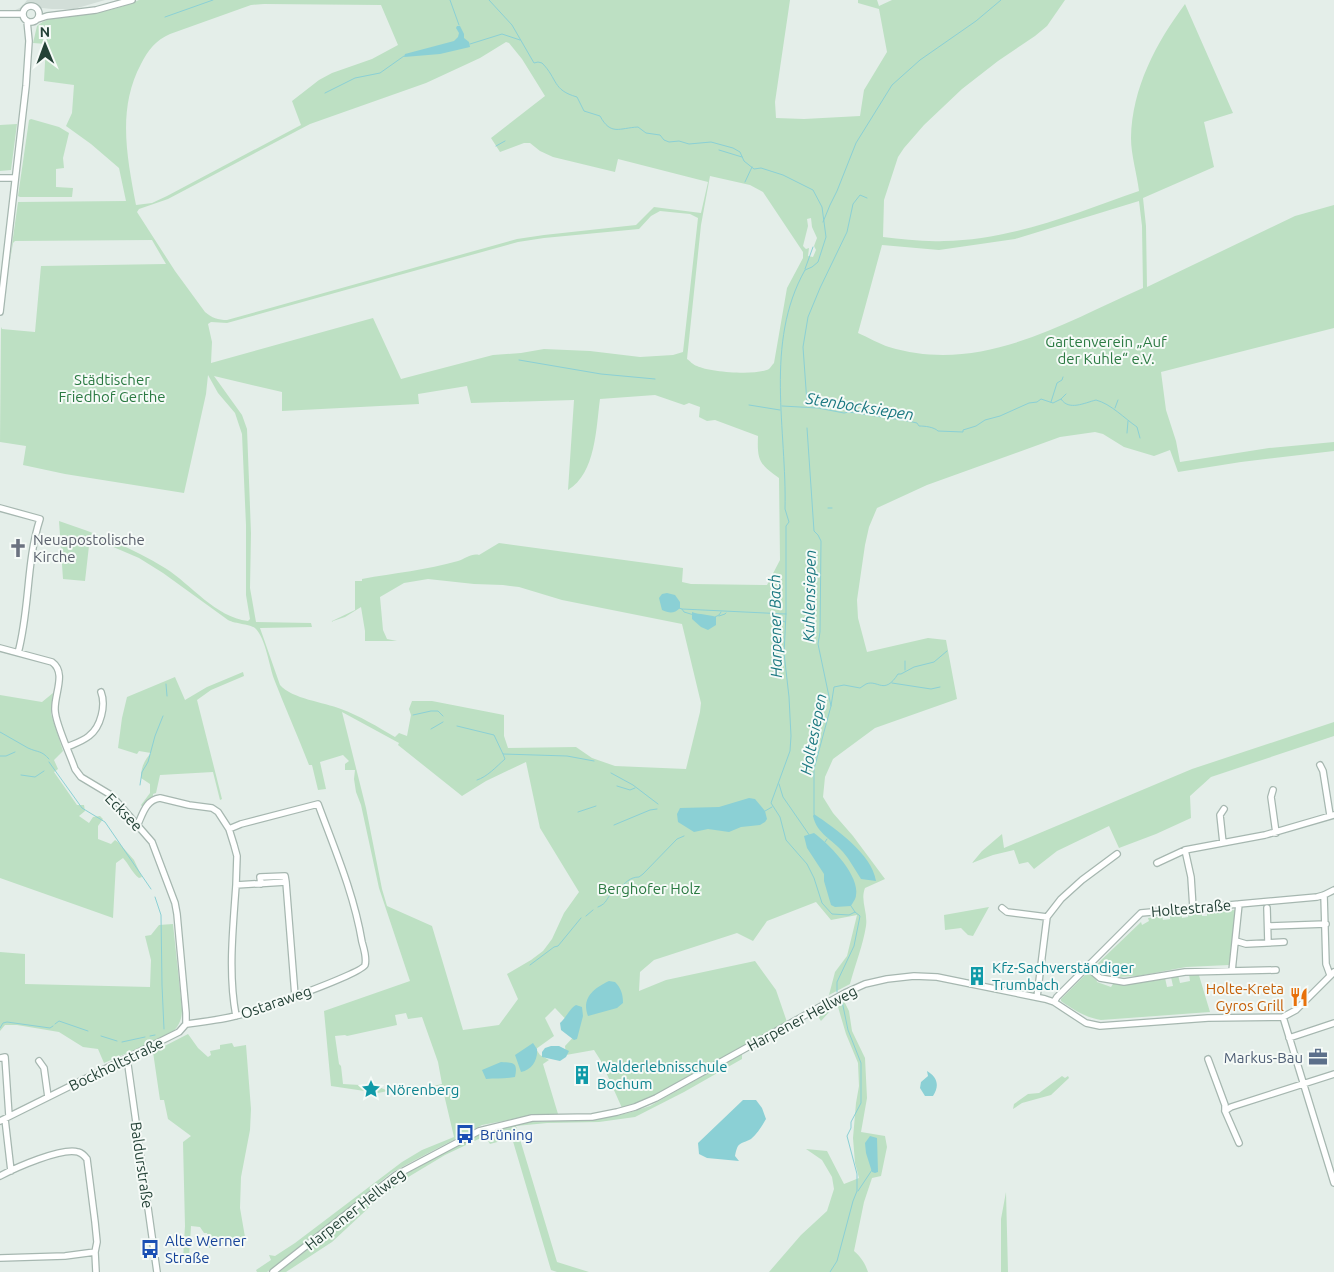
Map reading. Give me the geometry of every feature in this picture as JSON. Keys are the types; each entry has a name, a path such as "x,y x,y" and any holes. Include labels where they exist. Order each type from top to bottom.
{"street":[{"path":"27,21 59,14 96,10 132,0"},
{"path":"34,4 44,12 59,14"},
{"path":"23,14 27,7 34,4"},
{"path":"29,40 40,14 34,4"},
{"path":"0,14 23,14"},
{"path":"0,312 23,115 29,40 27,21 23,14"},
{"path":"0,178 15,178"},
{"path":"0,508 40,519 33,544 24,630 18,653"},
{"name":"Ecksee","path":"0,648 52,662 56,665 59,670 54,711 78,774 111,795 152,842 174,904 179,934 184,1026"},
{"path":"67,747 90,736 96,729 104,704 101,692"},
{"path":"1158,863 1184,850 1276,833 1332,815 1323,771 1320,766"},
{"path":"1273,790 1271,802 1276,833"},
{"path":"138,824 147,804 160,798 212,808 218,812 229,829 237,856 231,968 236,1016"},
{"name":"Ostaraweg","path":"184,1026 236,1016 295,996 363,968 365,959 356,907 318,804 241,824 229,829"},
{"path":"1223,844 1220,815 1224,809"},
{"path":"1184,850 1191,877 1193,908"},
{"path":"1037,997 1047,917 1061,899 1082,880 1117,854"},
{"path":"236,885 286,882 295,996"},
{"name":"Holtestraße","path":"1054,1002 1141,913 1324,895 1334,890"},
{"path":"1324,895 1326,964 1332,974 1293,1013 1283,1017 1334,1183"},
{"path":"1232,971 1239,904"},
{"path":"1002,908 1007,912 1047,917"},
{"path":"1267,908 1268,943"},
{"path":"1268,926 1326,924"},
{"path":"1236,940 1246,944 1284,942"},
{"path":"1087,967 1100,978 1124,982 1184,972 1276,970"},
{"name":"Harpener Hellweg","path":"273,1272 396,1174 466,1137 489,1127 532,1118 592,1117 635,1107 656,1098 845,993 865,984 914,976 937,977 1054,1002 1086,1023 1100,1026 1208,1018 1283,1017"},
{"path":"1290,1038 1334,1023"},
{"name":"Bockholtstraße","path":"5,1119 160,1042 184,1026"},
{"path":"0,1058 5,1058 3,1080 5,1119 12,1171"},
{"name":"Baldurstraße","path":"128,1058 157,1272"},
{"path":"1208,1059 1225,1111 1239,1143"},
{"name":"Bockholtstraße","path":"39,1061 44,1068 48,1098"},
{"path":"1225,1111 1231,1107 1334,1074"},
{"path":"0,1176 63,1152 77,1151 84,1155 87,1159 94,1207 97,1242 94,1252 96,1272"},
{"path":"0,1258 65,1256 94,1252"}],"shaded area":[{"path":"27,0 105,0 74,9 42,8 31,4 27,5 21,13 0,13 0,11 13,11 22,7"}],"green space":[{"path":"139,0 790,0 775,102 776,118 804,119 860,116 864,90 887,52 879,9 858,3 858,0 877,0 879,6 892,0 1065,0 1047,26 962,89 924,125 898,157 884,200 883,237 936,241 994,236 1019,231 1139,191 1131,138 1132,119 1136,101 1155,50 1185,4 1233,113 1204,122 1214,167 1143,198 1146,226 1147,287 1295,216 1334,205 1334,328 1161,372 1166,410 1176,441 1180,462 1269,448 1334,442 1334,451 1241,462 1178,472 1170,450 1154,456 1124,447 1103,434 1095,432 1060,437 927,485 877,508 869,527 865,545 857,600 858,618 867,652 928,638 946,640 957,699 875,728 833,759 825,777 823,797 833,813 885,879 865,888 863,897 866,926 850,984 829,995 835,972 847,956 857,915 831,920 816,902 767,921 753,941 737,933 654,960 640,972 639,991 666,980 755,961 776,990 787,1022 661,1092 622,1108 601,1061 594,1050 566,1055 565,1046 578,1032 555,1008 545,1018 554,1036 536,1049 540,1055 549,1060 543,1064 558,1114 540,1114 482,1125 391,1173 291,1256 267,1272 257,1272 256,1270 271,1260 269,1255 275,1256 295,1243 402,1162 422,1150 454,1137 442,1086 433,1086 442,1084 438,1062 422,1017 408,1019 406,1013 395,1015 397,1025 347,1036 335,1036 343,1084 377,1086 388,1091 378,1093 331,1086 324,1011 410,981 379,888 361,805 356,792 355,770 345,770 345,764 349,761 343,755 320,762 326,789 318,790 312,765 309,765 278,690 262,639 254,627 228,620 139,558 90,537 85,581 63,579 59,521 100,536 140,554 175,575 214,607 236,618 248,621 250,619 246,595 246,525 242,434 235,413 218,393 208,375 206,394 184,493 65,474 23,465 26,446 0,442 1,327 2,329 35,332 41,266 166,264 152,240 15,241 9,266 18,202 126,201 119,168 66,126 72,113 74,85 44,81 46,44 33,43 37,26 49,19 105,11","holes":["251,5 381,5 398,45 372,59 332,73 319,80 292,101 301,125 167,196 152,203 136,205 127,151 126,116 129,98 134,81 147,54 157,42 170,34","506,42 509,43 522,59 545,96 491,138 500,152 524,143 530,143 540,151 553,157 615,172 618,159 708,182 701,213 654,207 636,225 517,239 227,320 215,318 205,312 175,271 137,212 139,209 168,199 310,124 426,83 480,58","710,176 750,185 763,192 803,252 803,258 787,288 774,363 769,369 763,371 733,372 703,368 694,365 687,359 701,225","1139,201 1142,226 1143,288 1052,329 989,350 956,355 923,354 889,347 858,333 882,245 939,250 1015,239","660,211 690,214 698,218 683,352 673,355 640,357 590,351 544,349 493,355 401,379 373,318 211,363 212,342 208,324 211,322 227,323 518,242 639,229 651,216","811,218 812,227 817,238 813,257 808,256 809,248 806,249 803,246 808,226 807,219","214,376 282,392 282,411 419,404 418,394 467,386 471,403 574,400 568,490 584,473 589,461 596,436 600,399 655,395 684,405 689,403 700,407 699,417 707,421 715,420 758,436 758,451 761,461 767,469 779,478 780,560 767,585 691,584 682,582 683,568 499,543 479,555 471,555 458,561 355,581 355,610 330,622 345,617 361,607 365,641 397,641 387,639 383,630 380,597 404,583 428,579 519,587 562,600 682,624 701,703 686,769 615,766 592,758 576,747 508,748 504,736 504,715 432,701 412,701 409,709 411,715 407,736 399,733 395,737 348,712 300,697 285,690 280,685 260,628 312,627 311,623 256,622 250,588 251,533 247,429 242,415","342,712 399,743 398,745 462,796 486,781 526,762 540,828 579,892 564,913 552,939 543,951 507,974 518,999 499,1025 463,1030 432,926 387,906 366,808"]},
{"path":"29,120 59,127 69,133 63,158 64,168 56,169 56,187 73,188 72,197 18,196"},
{"path":"17,124 11,170 0,171 0,125"},
{"path":"243,672 244,676 211,690 197,700 222,799 220,800 213,772 160,775 156,793 153,794 153,799 144,809 141,805 150,793 150,784 141,778 145,762 151,753 139,751 137,754 118,748 127,697 175,677 185,700 207,687"},
{"path":"53,693 51,714 63,751 54,760 58,769 54,772 77,805 84,805 85,811 79,816 89,823 93,817 100,816 103,819 98,826 98,839 111,844 115,840 118,842 134,860 142,877 139,878 137,876 123,858 116,863 113,918 0,878 0,695 42,702"},
{"path":"1334,722 1334,736 1211,777 1190,796 1191,818 1156,834 1119,848 1109,826 1057,851 1034,869 1028,862 1019,864 1014,850 972,863 982,851 1002,834 1004,848 1192,769"},
{"path":"989,907 973,936 968,935 961,928 945,930 944,915"},
{"path":"1235,910 1236,919 1229,965 1186,967 1138,976 1114,977 1095,966 1141,922 1142,925 1149,921 1148,918 1162,916 1163,920 1170,919 1170,916 1181,914 1182,918 1188,917 1188,914 1202,913 1202,916 1207,916 1207,912"},
{"path":"173,924 182,1009 180,1023 171,1034 104,1063 98,1049 83,1047 59,1032 17,1025 5,1025 0,1031 0,952 25,954 25,984 150,987 151,960 145,936 151,935 159,925"},
{"path":"1198,972 1210,1012 1101,1020 1080,1013 1061,1001 1089,973 1096,977 1097,982 1111,987 1113,984 1128,984 1165,978 1167,987 1173,986 1171,977 1178,975 1180,983 1190,981 1189,974"},
{"path":"844,1001 849,1011 852,1031 865,1058 867,1098 861,1132 885,1136 887,1147 881,1176 872,1178 864,1202 854,1251 866,1266 868,1272 769,1272 801,1235 827,1211 834,1189 832,1177 822,1160 806,1149 827,1151 844,1184 859,1178 855,1163 853,1138 859,1086 858,1063 846,1034 838,1007 831,1010 821,1021 817,1015"},
{"path":"188,1034 198,1048 208,1057 211,1055 210,1051 220,1049 220,1045 232,1043 234,1047 246,1045 251,1109 250,1130 241,1177 240,1208 245,1237 209,1248 207,1233 204,1233 200,1227 191,1226 189,1258 183,1259 185,1226 183,1142 191,1136 168,1119 164,1100 160,1100 153,1052"},
{"path":"742,1054 742,1059 635,1117 599,1122 547,1123 516,1126 557,1262 589,1272 557,1272 551,1270 512,1138 490,1144 485,1136 445,1155 410,1176 376,1201 332,1242 286,1272 279,1272 398,1178 479,1135 530,1122 598,1119 628,1113 650,1106"},
{"path":"1062,1076 1065,1078 1068,1076 1069,1078 1051,1095 1022,1103 1013,1109 1014,1104 1028,1094 1039,1093"},
{"path":"1006,1192 1008,1272 1001,1272 1001,1219"}],"water":[{"path":"460,26 464,38 469,42 470,47 440,54 404,57 405,54 454,41 459,33 456,28"},
{"path":"662,594 675,595 680,602 680,608 674,612 662,610 659,598"},
{"path":"692,612 716,617 716,625 708,630 701,627 692,619"},
{"path":"749,798 755,799 765,811 767,819 760,825 741,827 729,832 708,829 694,832 678,822 677,814 680,808 719,807"},
{"path":"814,814 852,843 868,861 876,881 861,879 839,847 825,836 818,827 813,816"},
{"path":"814,833 842,860 853,878 856,895 851,906 835,907 831,905 824,881 824,874 807,848 804,836"},
{"path":"609,981 615,982 619,987 623,1003 617,1008 588,1016 586,1004 590,994"},
{"path":"576,1005 582,1007 583,1016 577,1039 574,1040 561,1030 560,1023"},
{"path":"533,1043 537,1049 535,1061 531,1067 521,1072 515,1055"},
{"path":"559,1046 569,1051 566,1057 560,1061 542,1057 542,1052 545,1048"},
{"path":"501,1062 514,1064 516,1068 515,1077 486,1079 482,1070"},
{"path":"927,1071 933,1076 937,1085 933,1096 925,1096 920,1088 921,1082 928,1076"},
{"path":"743,1100 756,1100 762,1108 766,1119 751,1139 738,1146 735,1156 739,1161 707,1158 699,1154 698,1143"},
{"path":"870,1136 877,1138 878,1172 875,1173 872,1172 866,1153 865,1143"}],"waterway":[{"path":"165,17 213,0"},
{"path":"450,0 459,25"},
{"name":"Harpener Bach","path":"489,0 512,25 534,63 542,63 563,91 577,97 584,111 600,116 612,129 638,127 646,133 660,135 669,142 679,141 689,144 711,142 733,148 740,152 744,161 754,169 761,168 783,175 813,190 822,207 826,237 818,262 805,270 792,298 785,327 781,357 780,387 785,509 789,522 786,526 784,653 791,736 790,751 771,803 780,817 786,840 807,864 814,878 822,903 832,914 849,915 855,912 860,916 854,946 837,982 837,992"},
{"path":"823,222 856,143 892,85 920,60 976,21 1001,0"},
{"path":"470,44 502,34 520,40"},
{"path":"325,93 355,78 380,73 404,56"},
{"path":"496,146 505,141"},
{"path":"719,150 742,157"},
{"path":"745,182 752,167"},
{"path":"807,403 803,347 808,317 847,232 853,204 860,195 867,198"},
{"path":"805,269 813,247"},
{"path":"519,360 601,374 655,379"},
{"path":"1051,402 1057,383 1063,377"},
{"name":"Stenbocksiepen","path":"1061,399 1066,394"},
{"name":"Stenbocksiepen","path":"782,406 849,412 908,421 938,431 963,432 963,430 976,426 985,420 1000,416 1041,399 1053,403 1061,399 1068,405 1096,400 1112,408 1137,427 1140,438"},
{"path":"1115,408 1118,400"},
{"path":"749,405 780,410"},
{"name":"Stenbocksiepen","path":"1127,433 1128,421"},
{"name":"Kuhlensiepen","path":"807,428 814,531 821,541 820,632 818,644 831,706"},
{"path":"679,608 684,612 694,615"},
{"path":"682,609 786,614"},
{"path":"715,617 721,612"},
{"path":"719,616 726,613"},
{"path":"776,614 778,619 785,622"},
{"name":"Holtesiepen","path":"814,814 814,769 831,706 834,687 844,685 860,688 870,683 885,686 893,681 898,674 914,667 934,662 947,651"},
{"path":"905,661 905,670"},
{"name":"Holtesiepen","path":"892,683 931,689 940,687"},
{"path":"166,684 167,696"},
{"path":"413,715 438,711 443,716"},
{"path":"140,785 142,772 148,762 163,716"},
{"path":"431,729 443,722"},
{"path":"457,726 494,735 503,754 567,756 594,761"},
{"path":"0,732 28,748 42,753 49,759"},
{"path":"0,756 6,756 15,752"},
{"path":"477,780 488,774 505,759 503,754"},
{"path":"49,762 82,808 105,822 151,889"},
{"path":"21,775 35,777 44,771"},
{"path":"611,773 633,785 658,804"},
{"path":"779,784 783,797 810,836"},
{"path":"617,786 630,790 635,788"},
{"path":"578,812 596,806"},
{"path":"765,811 772,807"},
{"path":"614,825 650,810 657,809"},
{"path":"598,907 604,904 612,893 628,881 643,874 677,839 684,836"},
{"path":"155,897 161,915 164,1029"},
{"name":"Harpener Bach","path":"851,906 855,912"},
{"path":"586,916 593,910"},
{"path":"530,965 558,946 581,918"},
{"name":"Harpener Bach","path":"830,1272 837,1261 857,1191 857,1174 847,1136 851,1128 851,1122 861,1103 861,1063 848,1030 842,1001"},
{"path":"55,1024 59,1021 88,1031"},
{"path":"0,1028 3,1023 7,1022 50,1028 53,1026"},
{"path":"150,1036 155,1035"},
{"path":"101,1036 117,1041"},
{"path":"122,1042 145,1037"},
{"path":"858,1191 872,1170"}],"place":[{"name":"Neuapostolische Kirche","path":"18,548"},
{"name":"Kfz-Sachverständiger Trumbach","path":"977,976"},
{"name":"Holte-Kreta Gyros Grill","path":"1299,997"},
{"name":"Markus-Bau","path":"1318,1057"},
{"name":"Walderlebnisschule Bochum","path":"582,1075"},
{"name":"Nörenberg","path":"371,1089"},
{"name":"Brüning","path":"465,1134"},
{"name":"Alte Werner Straße","path":"150,1249"}],"park label":[{"name":"Gartenverein „Auf der Kuhle“ e.V.","path":"1106,350"},
{"name":"Städtischer Friedhof Gerthe","path":"112,388"},
{"name":"Berghofer Holz","path":"649,888"}]}
